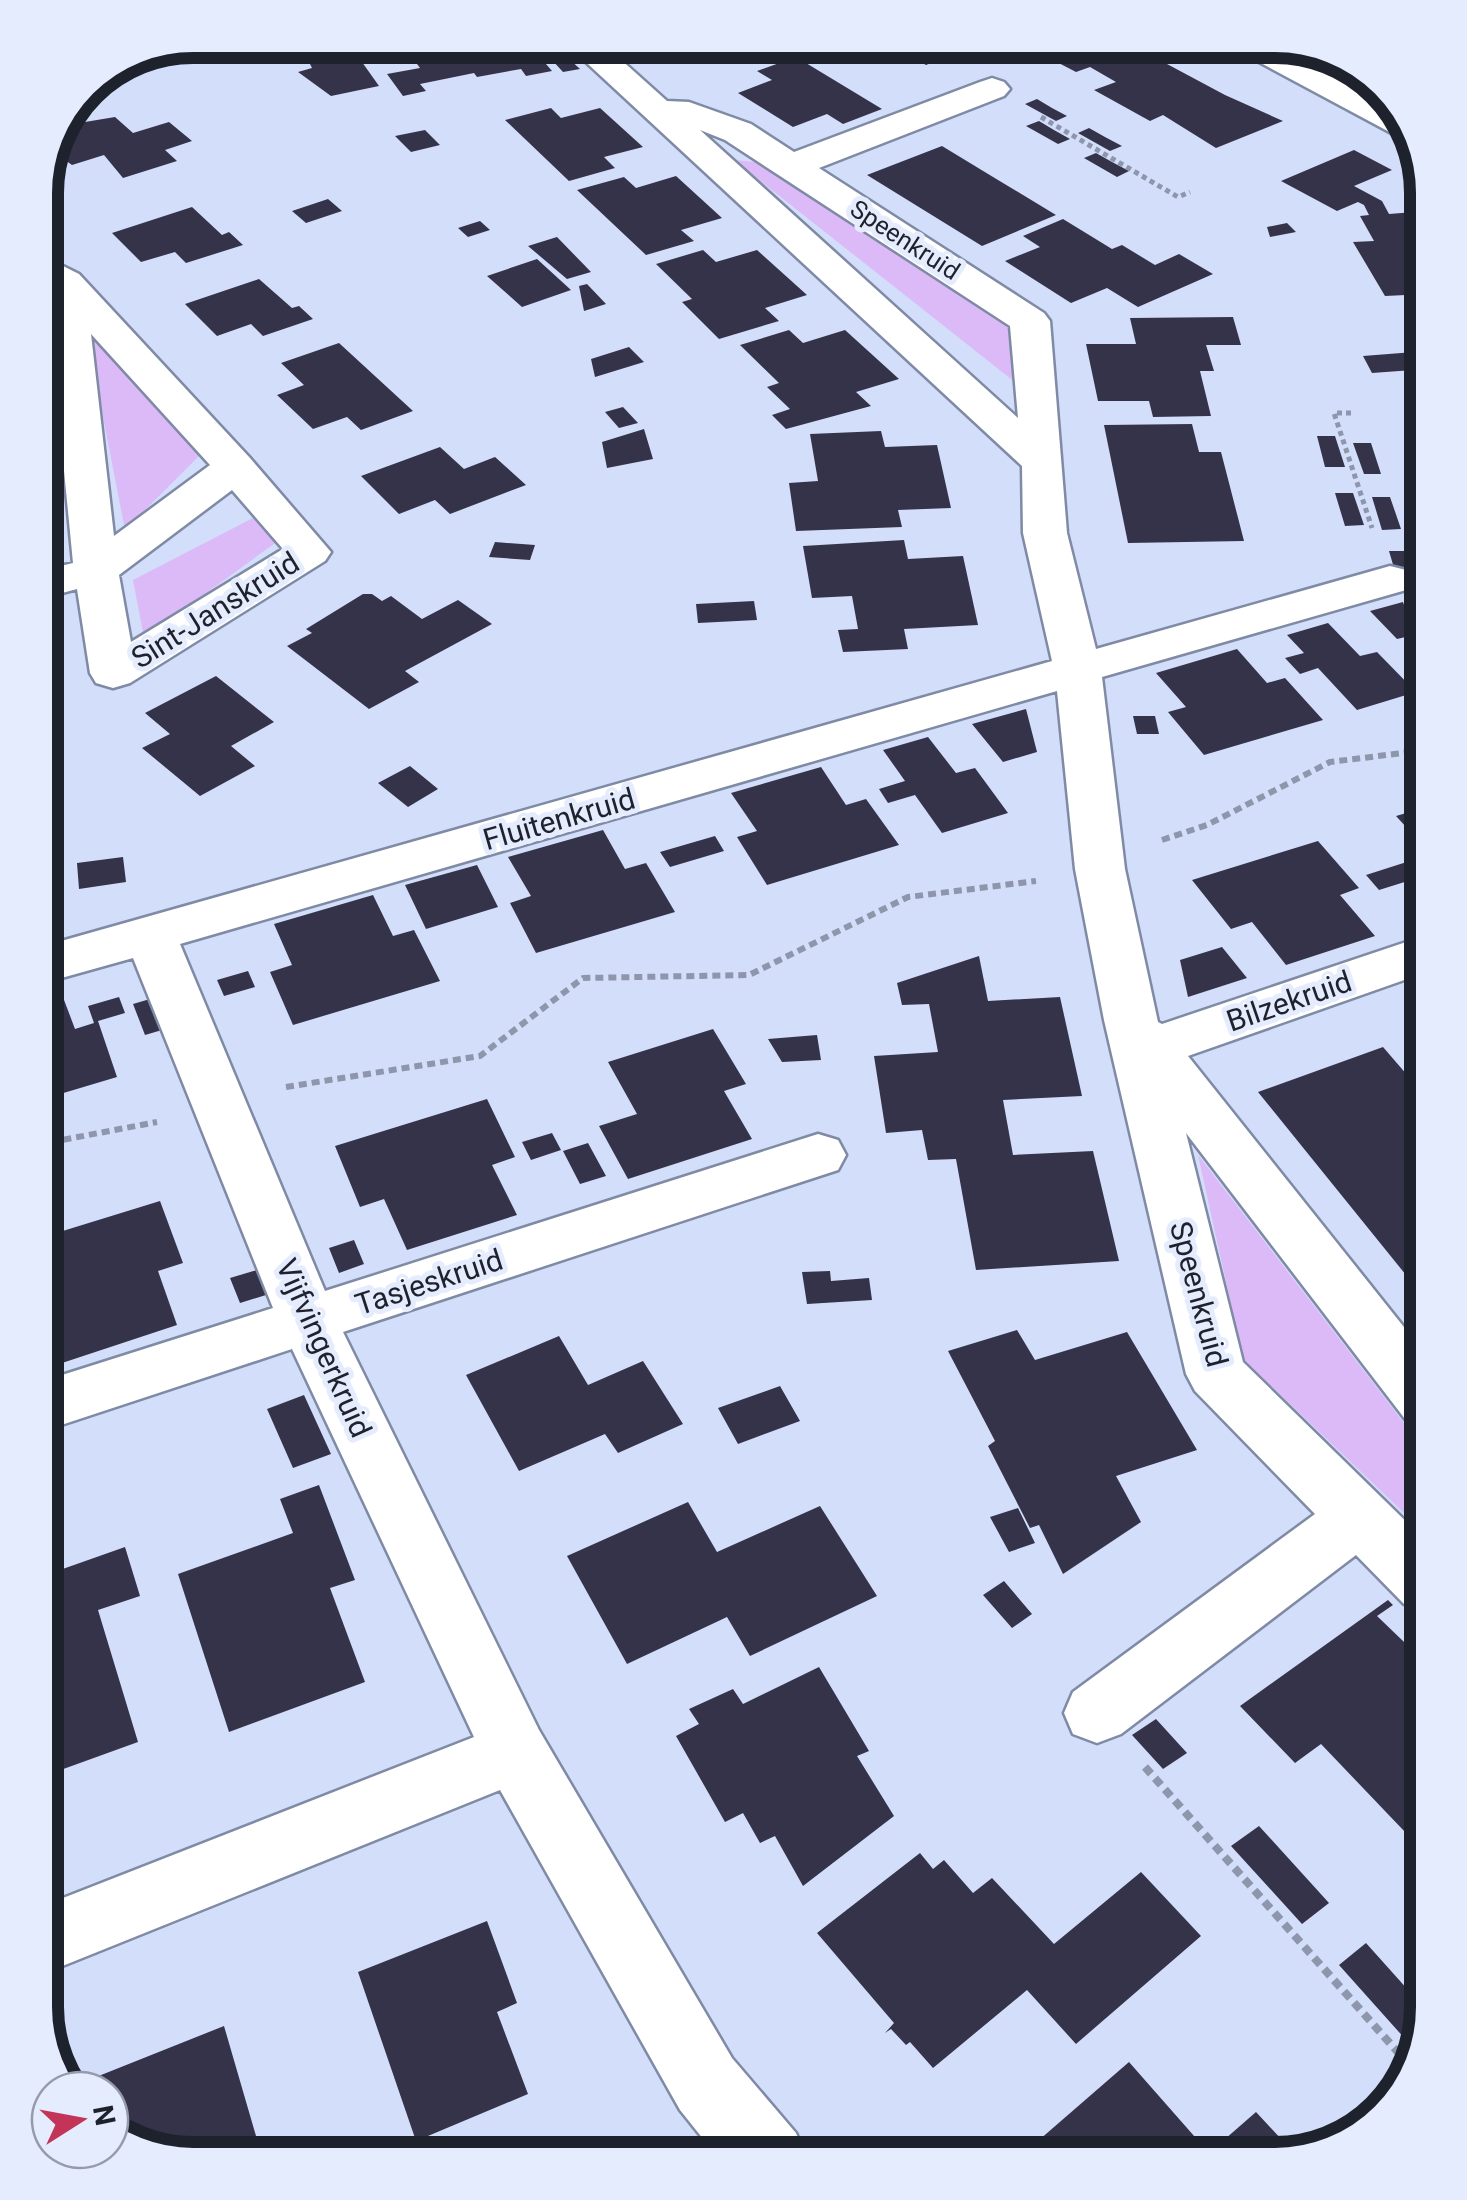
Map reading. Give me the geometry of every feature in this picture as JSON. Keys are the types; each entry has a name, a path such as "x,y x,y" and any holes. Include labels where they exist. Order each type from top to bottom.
{"street":[{"name":"Speenkruid","path":"600,58 1043,463"},
{"path":"1277,58 1385,115"},
{"path":"790,166 992,89"},
{"name":"Speenkruid","path":"650,101 738,132 1030,320 1043,463 1044,533 1078,672 1100,869 1216,1374 1410,1568"},
{"name":"Sint-Janskruid","path":"58,275 310,552 113,673 58,310"},
{"path":"58,580 96,571 235,467"},
{"path":"1078,672 1390,580"},
{"name":"Fluitenkruid","path":"58,961 1078,672"},
{"name":"Vijfvingerkruid","path":"150,935 308,1321 514,1752 706,2084 754,2142"},
{"name":"Bilzekruid","path":"1140,1034 1410,958"},
{"name":"Speenkruid","path":"1140,1034 1410,1380"},
{"name":"Tasjeskruid","path":"58,1401 818,1155"},
{"path":"1097,1713 1358,1518"},
{"path":"58,1933 514,1752"}],"path":[{"path":"992,89 1178,197 1190,192"},
{"path":"1351,412 1334,413 1390,580"},
{"path":"1154,842 1207,825 1330,762 1410,752"},
{"path":"271,1090 480,1056 583,978 749,976 908,897 1043,880"},
{"path":"58,1142 174,1119"},
{"path":"1097,1713 1400,2055"}],"shaded area":[{"path":"734,160 767,163 1013,323 1030,394"},
{"path":"83,314 203,452 125,530"},
{"path":"255,517 278,541 144,638 133,580"},
{"path":"1198,1155 1410,1431 1410,1519 1243,1359"}],"building":[{"path":"359,58 379,86 331,96 298,72 312,68 310,64"},
{"path":"412,58 541,58 552,71 526,76 521,69 477,77 474,73 420,84 426,91 403,96 387,74 420,68"},
{"path":"568,58 580,69 563,72 552,60"},
{"path":"798,58 882,109 843,124 827,114 793,127 738,93 772,80 757,71"},
{"path":"914,58 944,58 926,65"},
{"path":"1049,58 1167,58 1173,61 1167,64 1283,121 1216,148 1163,115 1150,121 1094,90 1116,82 1090,67 1076,72"},
{"path":"1037,99 1067,116 1056,121 1025,104"},
{"path":"551,108 561,118 600,108 643,147 604,157 615,168 569,181 505,120"},
{"path":"115,117 133,133 169,122 192,141 165,150 177,161 123,178 104,155 72,165 62,158 77,123"},
{"path":"1039,121 1070,139 1058,144 1026,126"},
{"path":"1089,128 1122,146 1110,151 1078,133"},
{"path":"425,130 440,145 411,152 395,136"},
{"path":"942,146 1056,215 982,246 867,175"},
{"path":"1354,150 1392,170 1354,186 1382,201 1389,214 1410,212 1410,302 1406,295 1385,296 1353,242 1374,241 1360,216 1369,215 1364,205 1358,202 1337,211 1281,181"},
{"path":"1096,153 1129,171 1117,177 1084,158"},
{"path":"676,176 722,218 681,230 694,241 646,255 577,190 624,177 636,188"},
{"path":"328,199 342,211 306,223 292,211"},
{"path":"192,207 222,235 229,232 243,245 186,263 175,252 141,262 112,233"},
{"path":"1063,219 1112,249 1122,245 1155,265 1179,254 1213,274 1138,307 1107,288 1071,303 1005,261 1040,247 1023,236"},
{"path":"480,221 490,230 468,237 458,228"},
{"path":"1287,223 1296,232 1270,237 1267,227"},
{"path":"557,237 591,272 567,279 528,246"},
{"path":"703,250 716,262 757,250 807,295 765,308 779,321 719,339 682,302 692,299 656,264"},
{"path":"537,259 571,290 522,307 487,276"},
{"path":"259,279 292,308 299,306 313,319 263,336 251,324 217,336 185,304"},
{"path":"587,284 606,304 584,311 579,286"},
{"path":"1233,317 1241,345 1206,345 1214,371 1200,371 1211,416 1153,417 1149,401 1098,401 1086,344 1136,344 1130,318"},
{"path":"789,330 803,343 845,330 899,379 856,392 871,406 786,429 772,415 790,409 767,387 779,383 740,345"},
{"path":"339,343 413,411 361,430 347,417 313,429 277,395 304,385 281,363"},
{"path":"629,347 644,362 595,377 591,359"},
{"path":"1410,352 1410,370 1372,373 1363,356"},
{"path":"623,407 638,423 619,428 605,412"},
{"path":"1192,424 1199,452 1221,452 1244,541 1128,543 1104,425"},
{"path":"644,429 653,459 607,468 602,442"},
{"path":"881,431 885,447 937,445 951,508 898,510 902,527 796,531 789,483 818,481 810,434"},
{"path":"1317,436 1335,436 1345,467 1325,467"},
{"path":"1353,443 1371,443 1381,474 1364,474"},
{"path":"440,447 464,469 495,457 526,485 450,514 435,500 399,514 361,476"},
{"path":"1335,493 1353,493 1364,525 1345,526"},
{"path":"1372,497 1390,497 1401,529 1382,530"},
{"path":"904,540 908,559 963,556 978,625 904,629 908,649 843,652 838,630 858,629 852,596 812,598 803,546"},
{"path":"495,542 535,545 530,560 489,557"},
{"path":"1389,551 1407,551 1410,568 1394,568"},
{"path":"363,594 372,594 382,601 391,596 422,619 458,600 492,624 405,671 419,682 369,709 287,646 312,633 306,629"},
{"path":"754,601 757,620 698,623 696,604"},
{"path":"1403,602 1410,636 1397,639 1370,611"},
{"path":"1328,623 1360,656 1377,652 1410,686 1410,694 1357,710 1318,668 1300,674 1285,658 1304,653 1287,635"},
{"path":"1237,649 1267,683 1285,678 1323,720 1204,755 1168,712 1186,707 1156,673"},
{"path":"216,676 274,722 231,746 255,766 200,796 142,748 170,734 145,713"},
{"path":"1026,709 1037,752 1003,762 972,724"},
{"path":"1133,716 1155,716 1159,734 1137,734"},
{"path":"928,737 956,773 975,768 1008,813 942,833 915,795 888,803 879,789 905,781 883,750"},
{"path":"410,766 438,789 408,807 378,783"},
{"path":"821,767 846,805 866,799 899,845 767,885 737,837 757,831 731,793"},
{"path":"1410,812 1410,831 1396,816"},
{"path":"603,830 625,869 646,863 675,912 536,953 510,903 531,896 508,857"},
{"path":"715,836 724,851 670,867 660,852"},
{"path":"1318,841 1359,888 1340,895 1375,936 1286,965 1252,922 1231,929 1192,880"},
{"path":"123,857 126,882 79,889 77,863"},
{"path":"1410,861 1410,880 1379,890 1366,875"},
{"path":"477,865 498,907 426,929 405,885"},
{"path":"373,895 393,936 414,930 440,981 293,1025 270,972 292,965 274,924"},
{"path":"1222,947 1247,978 1188,997 1180,960"},
{"path":"979,956 988,1001 1060,997 1082,1096 1003,1100 1013,1155 1093,1151 1119,1261 976,1270 956,1159 928,1160 922,1130 886,1133 874,1056 938,1052 929,1004 902,1005 897,983"},
{"path":"248,971 255,987 224,996 217,980"},
{"path":"58,984 75,1029 94,1023 88,1006 119,997 125,1013 98,1021 117,1077 58,1095"},
{"path":"150,999 162,1030 145,1035 133,1004"},
{"path":"713,1029 746,1084 724,1091 752,1139 628,1179 599,1126 637,1114 608,1062"},
{"path":"817,1035 821,1060 782,1062 768,1039"},
{"path":"1383,1047 1410,1078 1410,1280 1258,1092"},
{"path":"487,1099 515,1157 492,1165 517,1215 407,1250 384,1199 360,1207 335,1146"},
{"path":"552,1133 561,1150 531,1160 522,1142"},
{"path":"588,1143 606,1176 580,1184 563,1151"},
{"path":"160,1201 183,1263 158,1271 177,1325 59,1364 58,1232"},
{"path":"354,1240 364,1264 339,1273 329,1248"},
{"path":"257,1270 266,1295 240,1303 230,1278"},
{"path":"830,1271 831,1281 869,1278 872,1300 807,1304 802,1272"},
{"path":"1017,1330 1035,1360 1127,1332 1197,1450 1116,1476 1141,1522 1063,1574 1039,1525 1030,1528 988,1446 995,1441 948,1351"},
{"path":"559,1336 588,1385 643,1361 683,1424 618,1453 605,1434 519,1471 466,1375"},
{"path":"780,1386 800,1421 738,1444 718,1408"},
{"path":"304,1395 331,1454 293,1468 267,1409"},
{"path":"319,1485 355,1580 330,1588 365,1682 229,1732 178,1574 293,1533 280,1499"},
{"path":"688,1502 717,1552 820,1506 877,1596 750,1656 727,1617 627,1664 567,1556"},
{"path":"1018,1508 1035,1543 1009,1552 990,1517"},
{"path":"125,1547 140,1596 98,1610 138,1742 58,1771 58,1571"},
{"path":"1004,1581 1032,1614 1012,1628 983,1595"},
{"path":"1388,1600 1393,1605 1377,1616 1410,1648 1410,1837 1321,1744 1295,1763 1240,1706"},
{"path":"819,1667 869,1751 857,1756 894,1816 803,1886 775,1836 760,1843 743,1813 725,1822 676,1736 699,1724 689,1709 733,1689 743,1704"},
{"path":"1156,1719 1187,1753 1163,1769 1132,1735"},
{"path":"1259,1826 1329,1903 1302,1924 1231,1846"},
{"path":"920,1853 933,1869 944,1860 973,1893 992,1878 1054,1944 1141,1872 1201,1936 1076,2044 1027,1990 933,2068 910,2042 906,2045 891,2029 885,2033 894,2023 817,1933"},
{"path":"487,1921 517,2003 497,2012 528,2094 416,2141 358,1972"},
{"path":"1366,1943 1410,1992 1405,2039 1339,1965"},
{"path":"224,2026 258,2142 184,2142 130,2126 130,2070 114,2070"},
{"path":"1129,2062 1199,2142 1037,2142"},
{"path":"1256,2112 1283,2141 1222,2142"}]}
